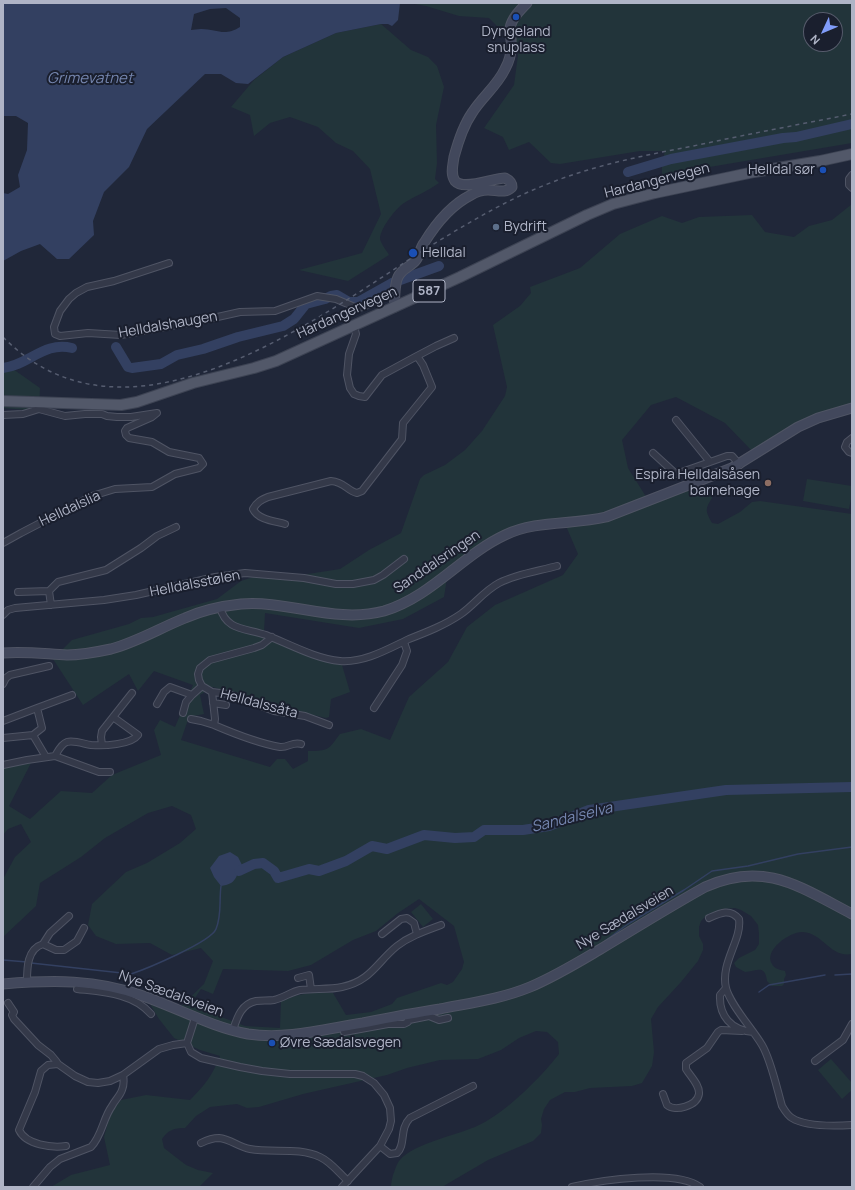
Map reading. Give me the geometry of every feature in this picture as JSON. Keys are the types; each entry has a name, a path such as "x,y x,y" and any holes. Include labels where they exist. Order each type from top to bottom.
{"main road":[{"path":"400,305 401,296 397,286 405,268 415,261 422,245 433,230 458,204 478,192 487,190 506,191 512,186 512,183 505,178 460,185 452,175 456,149 464,128 472,113 498,81 506,68 511,52 510,27 516,15 527,3"},
{"name":"Hardangervegen","path":"3,401 113,405 137,402 193,383 254,368 276,361 400,305 587,215 613,204 655,193 852,154"},
{"name":"Sanddalsringen","path":"3,653 27,652 72,654 105,650 133,642 194,614 220,607 244,604 264,604 343,615 383,611 402,604 418,595 493,542 507,534 530,527 589,520 606,516 725,471 740,464 798,427 818,418 852,408"},
{"name":"Nye Sædalsveien","path":"3,984 43,981 78,982 105,986 142,996 195,1018 233,1030 263,1035 290,1034 408,1017 486,1000 531,987 580,961 694,893 730,878 760,876 783,881 804,889 852,914"}],"street":[{"path":"852,175 849,179 849,185 852,188"},
{"name":"Helldalshaugen","path":"169,263 114,281 87,287 76,293 69,299 60,311 54,327 55,334 60,336 84,333 121,335 240,312 275,311 317,296 329,297 358,308 363,307 397,286"},
{"path":"354,326 356,334 349,354 347,375 350,388 354,394 365,397 382,375 454,338"},
{"path":"285,524 255,514 253,509 261,500 268,497 331,481 338,482 346,486 353,492 357,493 362,491 402,439 403,423 432,387 423,365 417,356"},
{"path":"112,417 113,405"},
{"name":"Helldalslia","path":"3,414 23,414 39,409 65,416 102,414 112,417 131,417 157,412 152,417 129,427 125,431 126,435 129,438 152,442 175,454 199,458 202,461 202,466 199,468 175,474 152,487 115,489 92,496 3,543"},
{"path":"676,420 710,462"},
{"path":"852,438 847,442 845,447 852,453"},
{"path":"653,453 676,474 727,456 732,456 740,464"},
{"path":"18,592 49,591 58,582 106,570 157,536 176,527"},
{"name":"Helldalsstølen","path":"5,610 104,600 136,595 215,577 245,573 298,577 336,584 353,584 374,580 404,559"},
{"path":"220,607 222,616 230,624 272,637 327,658 341,661 355,661 366,658 450,622 499,583 527,573 557,566"},
{"path":"49,591 51,605"},
{"name":"Helldalssåta","path":"272,637 262,645 210,660 204,664 200,668 198,674 202,686 212,692 229,694 274,711 305,716 329,725"},
{"path":"374,708 402,665 407,651 404,642"},
{"path":"3,684 6,678 10,675 49,666"},
{"name":"Helldalssåta","path":"183,713 186,702 202,686"},
{"path":"157,704 164,692 170,687 192,695"},
{"name":"Helldalssåta","path":"212,692 215,719 214,725"},
{"path":"102,744 100,737 102,731 132,693"},
{"path":"3,721 72,696"},
{"name":"Helldalssåta","path":"213,703 226,705"},
{"path":"3,738 33,735 42,728 37,708"},
{"path":"55,756 60,747 65,743 71,742 92,745 122,743 136,738 138,735 113,718"},
{"name":"Helldalssåta","path":"191,719 214,725 267,744 281,747 286,747 294,742 300,744"},
{"path":"33,735 46,757"},
{"path":"3,765 55,756 99,772 110,772"},
{"path":"709,918 723,912 728,912 733,913 739,919 739,930 727,967 725,978 726,988 762,1046 782,1106 791,1118 804,1123 842,1126 852,1125"},
{"path":"27,982 28,962 34,948 43,944 50,933 69,916"},
{"path":"382,934 401,919 407,918 414,923 417,934"},
{"name":"Nye Sædalsveien","path":"233,1030 238,1016 247,1006 252,1003 275,1000 290,993 310,989 342,987 359,981 368,975 396,947 417,934 441,925"},
{"path":"43,944 56,950 64,950 77,941 84,928"},
{"path":"298,978 309,974 310,989"},
{"path":"726,988 720,995 722,1011 728,1021 742,1031"},
{"path":"77,989 98,991 131,999 140,1003 151,1014"},
{"path":"8,1003 14,1012 12,1015 38,1045 51,1055 58,1064 75,1076 88,1082 98,1083 110,1081 123,1075 159,1049 173,1044 178,1045 187,1043"},
{"name":"Nye Sædalsveien","path":"344,1032 388,1024 407,1024 408,1017 429,1016 439,1020 448,1018"},
{"path":"195,1018 187,1043 191,1052 201,1058 248,1068 290,1074 355,1074 370,1080 380,1089 390,1108 391,1116 389,1129 380,1146 342,1187"},
{"path":"815,1061 843,1040 852,1024"},
{"path":"663,1094 667,1105 674,1109 697,1099 699,1092 686,1069 686,1063 707,1048 721,1030 753,1032"},
{"path":"58,1064 48,1065 41,1071 35,1092 19,1130 21,1135 38,1144 56,1147 66,1146"},
{"path":"33,1187 43,1174 60,1159 91,1147 98,1138 107,1114 122,1093 124,1082 123,1075"},
{"path":"380,1146 390,1154 397,1153 401,1148 405,1125 410,1118 473,1086"},
{"path":"201,1143 214,1138 221,1138 250,1149 311,1154 326,1161 348,1181"},
{"path":"572,1187 598,1182 650,1178 690,1182 700,1187"}],"shaded area":[{"path":"409,3 852,3 852,143 662,175 662,162 665,151 640,151 560,164 551,163 529,142 509,150 503,137 484,128 514,85 519,48 489,18 459,16 426,6"},
{"path":"381,24 411,50 428,57 437,66 444,87 436,125 437,163 435,179 439,183 404,203 396,210 382,230 380,239 389,255 348,281 299,270 362,253 381,214 370,169 353,151 336,143 318,127 290,117 270,123 254,136 250,115 231,107 254,80 283,57 336,33"},
{"path":"852,204 852,406 751,450 725,423 676,397 651,405 622,440 628,468 650,503 703,486 711,492 712,498 707,510 708,516 712,523 718,524 740,512 752,502 760,501 852,514 852,954 844,954 832,949 810,933 803,932 792,935 780,942 771,953 770,959 773,966 785,971 786,975 782,986 772,986 767,981 762,970 745,972 736,967 734,963 739,958 755,950 759,944 758,925 751,916 735,908 721,909 706,916 701,921 699,927 699,936 703,944 703,950 698,961 658,1007 651,1019 654,1052 652,1066 642,1083 632,1086 590,1088 575,1092 565,1092 550,1100 544,1109 541,1119 541,1133 533,1141 488,1160 442,1187 391,1187 391,1182 397,1164 406,1154 427,1144 476,1127 485,1122 515,1100 534,1082 559,1054 558,1042 547,1032 536,1031 519,1038 501,1050 478,1059 440,1060 407,1068 387,1075 303,1094 259,1107 247,1108 237,1104 210,1107 196,1116 185,1128 172,1130 162,1139 164,1148 186,1165 198,1170 213,1173 199,1187 51,1187 71,1175 110,1165 104,1137 109,1119 115,1107 121,1100 146,1095 190,1100 208,1080 220,1056 200,1050 174,1038 159,1019 150,1004 174,1013 204,984 213,961 201,948 172,955 150,943 116,944 96,936 88,925 92,904 126,872 147,863 180,843 196,829 191,815 172,806 148,813 105,838 81,857 40,883 36,906 3,937 3,879 15,857 31,842 21,824 8,829 3,835 3,768 31,763 9,806 30,819 61,791 92,793 112,775 161,755 154,730 160,720 175,727 193,685 154,671 138,691 129,674 83,705 53,659 72,640 129,624 141,618 153,617 217,599 241,581 265,573 295,576 340,569 369,550 401,533 420,479 424,475 445,465 465,450 482,431 505,396 507,387 493,325 520,306 531,293 530,287 580,268 620,234 662,216 682,223 699,217 752,215 765,232 794,237 809,226 832,220","holes":["566,526 578,554 563,575 495,605 467,627 448,662 409,697 390,740 361,729 340,734 333,743 324,750 308,751 308,761 293,769 285,759 277,759 270,767 181,740 189,717 204,714 200,695 213,687 280,707 326,718 329,717 331,699 350,692 342,665 264,632 265,613 359,628 403,619 444,597 447,578 505,532","419,899 454,926 464,962 462,969 453,982 447,985 441,983 397,998 392,1004 371,1012 346,1015 333,993 312,993 294,996 281,1001 280,1028 245,1026 190,1005 201,989 213,994 223,969 288,971 311,965 353,940 376,931 398,913"]},
{"path":"3,362 40,388 39,411 3,408"},
{"path":"807,479 852,486 849,509 803,501"},
{"path":"421,904 433,919 423,927 411,912"},
{"path":"831,1059 852,1083 852,1090 842,1099 818,1070"}],"water":[{"name":"Grimevatnet","path":"3,3 400,3 398,20 392,26 388,24 381,24 336,33 283,57 248,84 236,83 221,74 205,74 147,129 129,167 104,192 93,221 94,235 69,259 57,259 40,244 21,251 3,261 3,193 8,194 20,187 18,175 27,150 28,123 16,116 3,116","holes":["226,8 240,18 240,27 229,32 220,32 207,29 191,30 194,14 210,9"]},
{"path":"230,852 238,857 242,865 233,882 221,886 214,877 210,868 219,856"}],"waterway":[{"path":"628,172 671,159 783,138 796,137 852,124"},
{"path":"116,347 128,367 132,368 161,364 177,355 203,349 238,337 283,326 294,319 306,304 337,295 349,302 358,302 392,283 439,266"},
{"path":"3,368 21,363 45,350 62,347 72,348"},
{"name":"Sandalselva","path":"239,871 254,864 263,863 274,871 278,878 309,869 319,871 346,861 372,846 387,849 424,835 455,838 474,837 484,830 523,830 549,826 589,810 726,790 852,787"},
{"path":"605,941 628,924 712,871 748,866 798,854 852,847"},
{"path":"31,963 131,974 150,967 191,948 212,934 218,924 221,886"},
{"path":"3,960 27,962"},
{"path":"835,975 852,974"},
{"path":"759,992 769,985 825,975"}],"railway":[{"path":"3,337 52,372 106,386 162,383 219,367 276,341 331,310 470,222 515,198 545,185 601,166 852,114"}],"place":[{"name":"Dyngeland snuplass","path":"516,17"},
{"name":"Helldal sør","path":"823,170"},
{"name":"Bydrift","path":"496,227"},
{"name":"Helldal","path":"413,253"},
{"name":"Espira Helldalsåsen barnehage","path":"768,483"},
{"name":"Øvre Sædalsvegen","path":"272,1043"}]}
